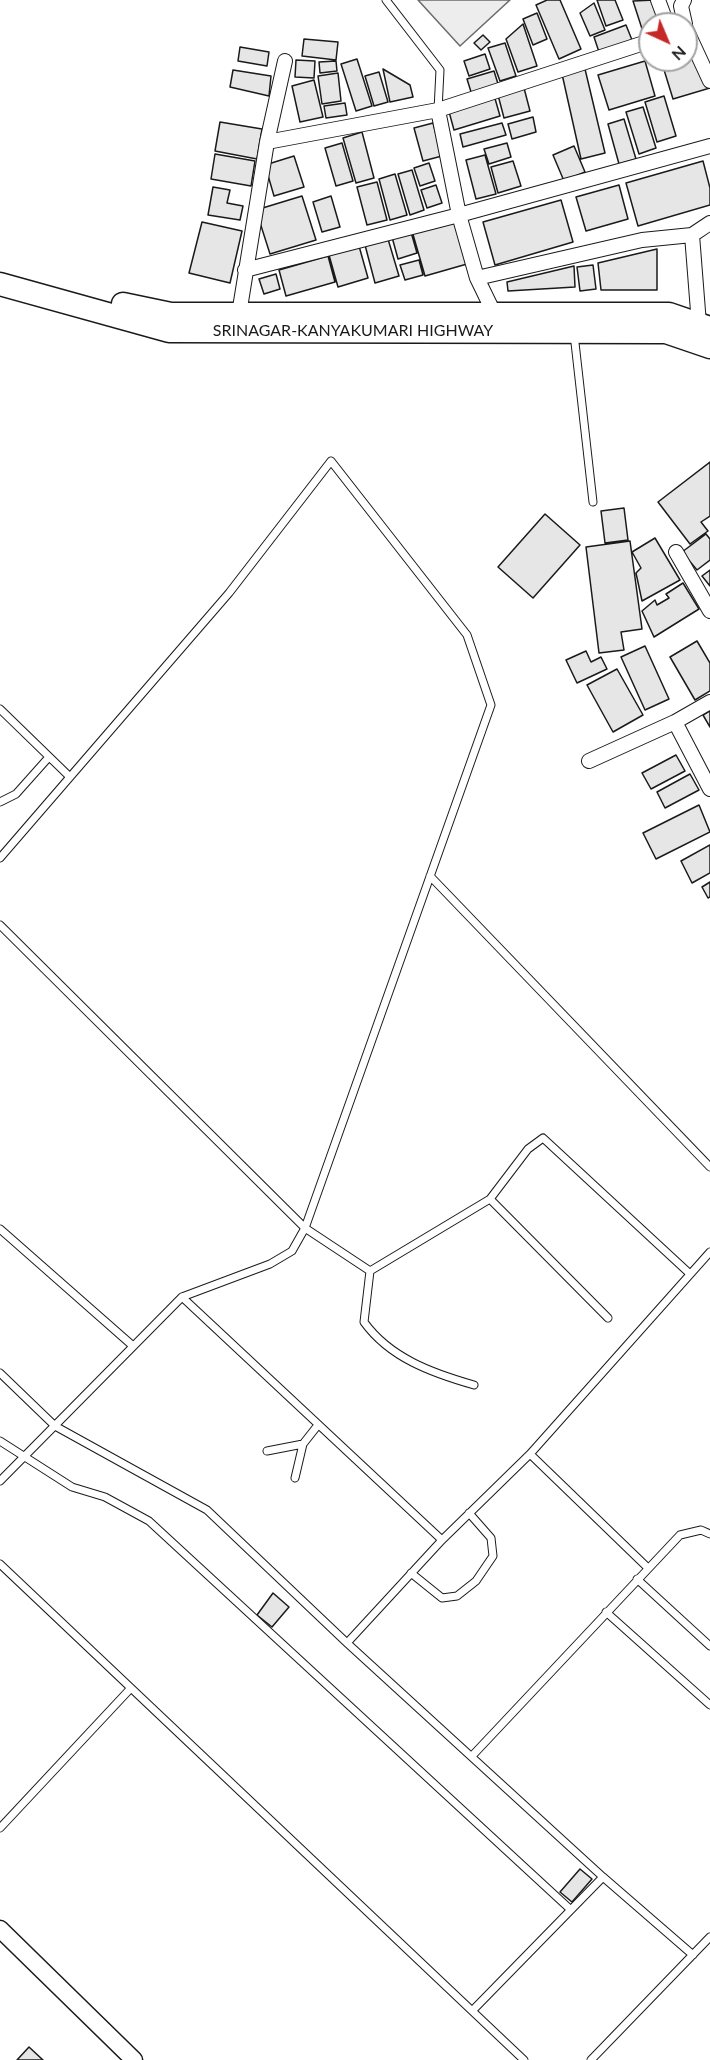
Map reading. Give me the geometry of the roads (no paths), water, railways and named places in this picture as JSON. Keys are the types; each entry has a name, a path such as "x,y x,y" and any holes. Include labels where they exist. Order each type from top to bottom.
{"highway":[{"name":"SRINAGAR-KANYAKUMARI HIGHWAY","path":"0,269 130,306 171,314 669,315 704,326"},
{"name":"SRINAGAR-KANYAKUMARI HIGHWAY","path":"0,285 170,331 666,332 710,347"}],"street":[{"path":"267,142 438,110 638,45"},
{"path":"698,56 710,81"},
{"path":"239,314 267,142 285,61"},
{"path":"438,110 459,215 477,278 495,315"},
{"path":"245,270 459,215 710,146"},
{"path":"477,278 642,240 692,235 710,223"},
{"path":"692,235 704,326"},
{"path":"675,552 710,611"},
{"path":"589,761 675,722 710,702"},
{"path":"675,722 710,789"},
{"path":"0,1929 134,2060"}],"lane":[{"path":"386,0 440,70 438,110"},
{"path":"574,332 593,502"},
{"path":"0,858 229,593 331,461 467,635 491,705 305,1228 292,1251 270,1264 182,1297 0,1480"},
{"path":"0,709 70,777"},
{"path":"0,802 16,794 49,757"},
{"path":"430,876 710,1167"},
{"path":"0,925 305,1228 370,1271"},
{"path":"370,1271 490,1199 528,1149 543,1138 690,1273"},
{"path":"490,1199 608,1318"},
{"path":"0,1229 133,1346"},
{"path":"347,1643 442,1540 530,1454 710,1252"},
{"path":"370,1271 364,1322 378,1340 406,1360 447,1377 474,1385"},
{"path":"182,1297 442,1540"},
{"path":"0,1373 55,1426 207,1510 347,1643 603,1877 693,1955"},
{"path":"295,1478 303,1444 318,1425"},
{"path":"0,1441 24,1454 72,1487 105,1497 149,1521 572,1910"},
{"path":"267,1451 303,1444"},
{"path":"530,1454 648,1568"},
{"path":"411,1573 442,1598 457,1596 476,1581 493,1556 491,1538 469,1514"},
{"path":"472,1756 680,1535 701,1530 710,1534"},
{"path":"0,1564 524,2060"},
{"path":"638,1579 710,1646"},
{"path":"606,1612 708,1700"},
{"path":"0,1828 131,1688"},
{"path":"473,2010 603,1877"},
{"path":"591,2060 710,1937"}]}
